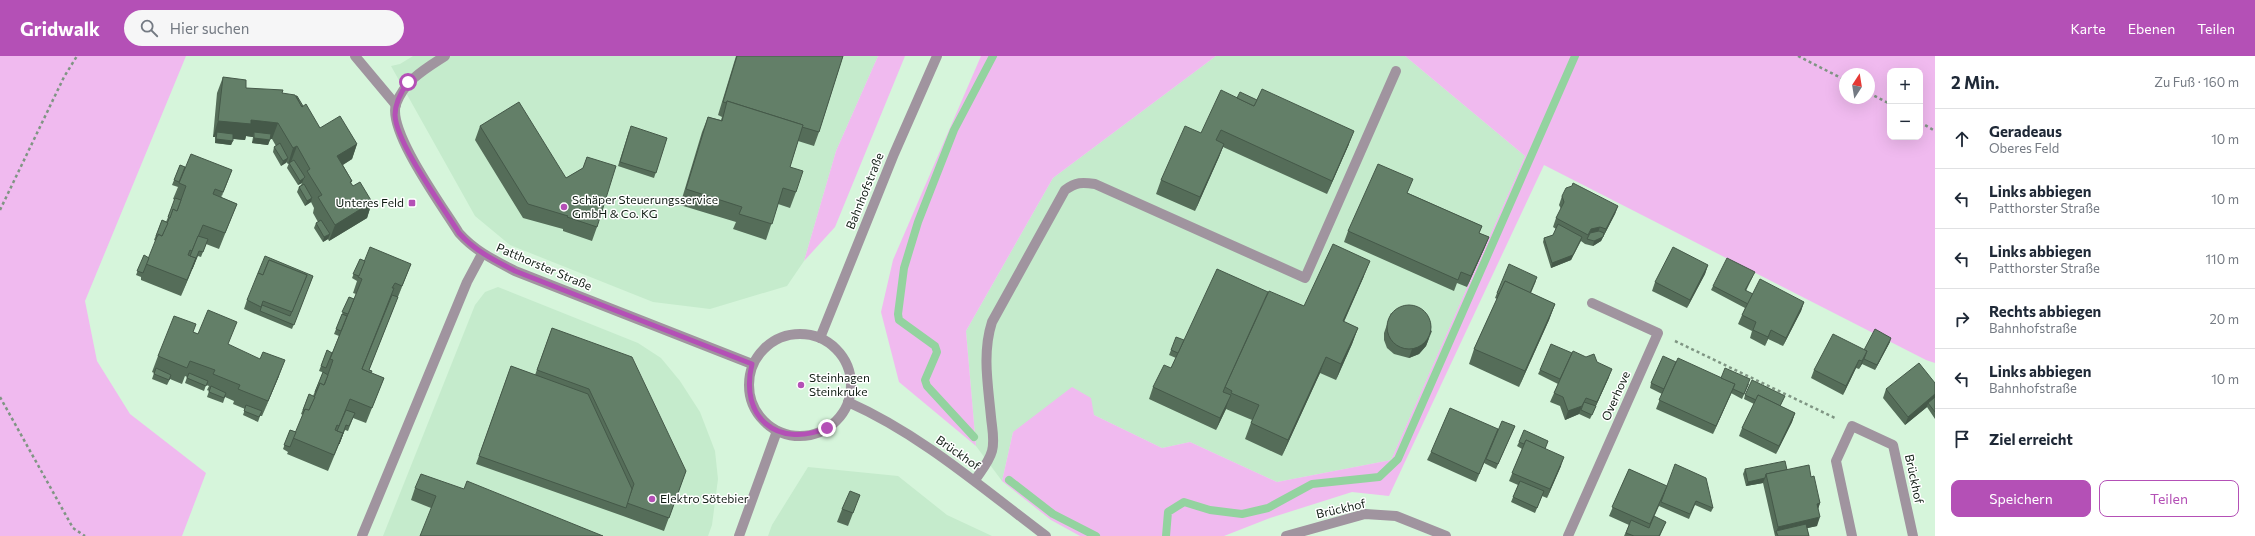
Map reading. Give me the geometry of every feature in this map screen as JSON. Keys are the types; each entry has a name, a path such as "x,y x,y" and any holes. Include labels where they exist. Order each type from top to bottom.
{"street":[{"path":"355,56 396,105 408,82 417,74 446,56"},
{"name":"Bahnhofstraße","path":"820,338 894,154 937,56"},
{"path":"975,480 985,466 992,451 993,435 985,354 987,337 992,322 1065,190 1073,184 1083,182 1095,184 1305,278 1396,71"},
{"name":"Patthorster Straße","path":"396,105 397,127 404,144 459,233 469,245 482,254 515,271 752,364"},
{"path":"362,536 365,533 467,282 482,254"},
{"path":"1592,303 1658,333"},
{"name":"Overhove","path":"1568,536 1658,333"},
{"path":"804,334 820,338 833,346 843,357 849,372 851,387 848,402 840,417 827,428 811,435 794,436 777,431 764,422 755,410 749,395 748,380 752,364 761,351 773,341 783,337 804,334"},
{"name":"Brückhof","path":"848,402 879,416 975,480 1046,536"},
{"path":"1852,426 1836,461 1852,536"},
{"name":"Brückhof","path":"1852,426 1893,445 1913,536"},
{"path":"739,536 777,431"},
{"name":"Brückhof","path":"1286,536 1365,514 1396,516 1446,536"}],"path":[{"path":"0,210 64,77 77,56"},
{"path":"1798,56 1839,77"},
{"path":"1875,96 1887,102"},
{"path":"1923,124 1935,131"},
{"path":"1658,333 1852,426"},
{"path":"0,397 73,528 85,536"}],"shaded area":[{"path":"0,56 186,56 85,301 97,361 130,414 206,473 182,536 0,536"},
{"path":"413,56 878,56 836,151 804,261 787,286 710,309 653,302 510,245 475,216 391,66 400,64"},
{"path":"878,56 905,56 835,227 804,261 836,151"},
{"path":"981,56 1216,56 1053,178 966,331 976,446 899,382 881,312 893,260"},
{"path":"1216,56 1405,56 1525,156 1391,460 1277,482 1190,442 1162,448 1094,415 1013,432 1002,481 976,446 966,331 1053,178"},
{"path":"1405,56 1935,56 1935,363 1926,360 1544,165 1389,496 1352,492 1270,518 1224,536 1080,536 1051,520 1002,481 1013,432 1072,387 1091,398 1094,415 1162,448 1190,442 1277,482 1391,460 1525,156"},
{"path":"498,287 638,343 661,358 680,381 700,412 715,451 718,479 712,525 708,536 383,536 475,305 485,292"},
{"path":"808,467 898,476 947,515 992,536 768,536 772,525"}],"building":[{"path":"737,56 843,56 819,132 802,127 803,125 727,101 727,103 723,102"},
{"path":"223,77 246,80 246,88 283,90 282,93 295,95 302,107 306,104 320,128 340,116 357,144 337,156 352,181 350,182 353,186 360,182 372,202 335,225 318,197 322,195 307,171 310,169 297,146 293,148 278,123 251,120 251,124 218,121"},
{"path":"1262,89 1354,131 1332,181 1221,130 1216,140 1224,144 1200,197 1161,180 1185,126 1201,133 1221,90 1254,106"},
{"path":"1240,92 1257,100 1254,106 1237,98"},
{"path":"296,96 303,106 302,107"},
{"path":"727,101 803,125 790,167 803,171 796,192 783,188 772,224 739,214 742,207 686,189 708,117 722,121"},
{"path":"519,102 566,178 583,168 587,157 616,166 597,227 567,217 568,216 528,204 480,126"},
{"path":"631,126 667,138 656,173 620,162"},
{"path":"217,132 233,134 233,141 216,139"},
{"path":"254,132 271,134 270,140 254,138"},
{"path":"280,143 288,158 283,161 274,147"},
{"path":"191,154 232,170 223,192 215,189 213,194 237,204 225,233 203,225 192,251 190,250 188,255 196,258 187,280 146,264 158,234 162,236 173,209 177,211 186,186 179,183"},
{"path":"294,160 305,177 300,181 289,163"},
{"path":"1378,164 1413,179 1407,193 1482,226 1479,233 1489,237 1471,276 1461,272 1458,280 1348,231"},
{"path":"180,165 185,167 179,182 174,180"},
{"path":"1573,183 1618,206 1606,229 1600,227 1591,229 1588,235 1556,218 1564,202 1562,196 1566,188 1572,186"},
{"path":"304,184 312,198 307,201 299,187"},
{"path":"175,198 181,200 177,211 173,209 170,218 168,217"},
{"path":"162,220 168,223 162,236 158,234 158,236 156,236"},
{"path":"321,220 330,234 324,237 316,223"},
{"path":"1558,224 1582,237 1573,255 1552,263 1544,238 1553,235"},
{"path":"1599,231 1604,233 1603,237 1594,241 1587,239 1590,233"},
{"path":"198,236 208,239 203,252 199,251 192,269 196,258 190,256"},
{"path":"1333,244 1370,261 1343,321 1358,328 1341,364 1326,357 1288,440 1251,423 1259,405 1231,393 1232,391 1225,387 1269,291 1304,306"},
{"path":"370,247 411,264 402,286 395,283 392,288 394,288 362,369 384,378 372,408 350,399 339,426 337,425 335,430 343,433 334,455 293,438 305,409 309,410 320,383 324,385 325,383 333,360 330,359 362,279 358,277"},
{"path":"1673,247 1708,265 1690,300 1655,282"},
{"path":"144,255 149,258 143,273 137,271"},
{"path":"265,256 313,276 294,325 260,311 262,305 290,316 307,275 269,260 263,275 258,273"},
{"path":"1727,258 1755,272 1745,290 1753,294 1748,304 1713,286"},
{"path":"360,259 365,261 359,276 353,274"},
{"path":"269,260 307,275 292,312 263,301 261,307 247,300 258,273 263,275"},
{"path":"1509,264 1537,277 1530,293 1505,281 1499,294 1497,293"},
{"path":"1217,269 1268,292 1223,392 1231,395 1220,418 1153,387 1164,365 1171,368"},
{"path":"1760,279 1804,302 1786,338 1771,330 1768,337 1753,330 1756,322 1742,315"},
{"path":"1505,281 1555,304 1525,371 1474,349"},
{"path":"392,295 398,297 369,370 372,371 371,373 362,369"},
{"path":"349,297 354,299 348,314 342,312"},
{"path":"1413,305 1425,311 1430,319 1430,335 1425,343 1417,348 1405,349 1393,343 1388,335 1387,323 1393,311 1401,306"},
{"path":"208,310 237,322 228,344 260,359 263,352 285,360 268,401 238,389 240,385 213,374 215,370 190,361 187,368 158,356 174,316 196,324 193,332 198,334"},
{"path":"342,314 347,316 341,331 336,329"},
{"path":"552,328 632,357 686,471 669,518 627,503 634,484 589,389 537,370"},
{"path":"1875,329 1891,338 1877,365 1864,359 1867,351 1864,350"},
{"path":"1833,334 1867,351 1862,361 1859,360 1846,386 1814,370"},
{"path":"1176,337 1184,340 1178,353 1171,350"},
{"path":"1551,344 1572,353 1560,379 1540,370"},
{"path":"327,350 332,353 326,368 321,366"},
{"path":"1573,351 1586,357 1594,354 1597,362 1612,369 1597,402 1586,398 1582,406 1568,411 1563,397 1554,393"},
{"path":"1663,356 1676,362 1664,389 1651,383"},
{"path":"1678,358 1735,384 1716,426 1659,400"},
{"path":"1919,363 1935,383 1935,394 1908,417 1886,389"},
{"path":"511,366 588,394 632,489 626,508 479,456"},
{"path":"156,368 171,375 169,380 154,374"},
{"path":"1725,368 1750,379 1744,394 1733,389 1735,384 1721,378"},
{"path":"323,372 328,375 324,385 320,383 315,392"},
{"path":"189,373 208,381 206,386 187,378"},
{"path":"1752,380 1785,396 1780,406 1758,395 1756,400 1745,395"},
{"path":"211,386 226,393 224,398 209,392"},
{"path":"309,394 315,397 309,410 303,410"},
{"path":"1758,395 1795,413 1779,446 1742,428"},
{"path":"1935,397 1935,412 1928,403"},
{"path":"1584,402 1596,406 1592,415 1581,410"},
{"path":"246,405 262,411 259,417 244,411"},
{"path":"1450,408 1498,429 1479,474 1431,452"},
{"path":"346,410 355,413 349,426 346,425 339,444 343,433 337,431"},
{"path":"1502,421 1515,426 1498,464 1486,459"},
{"path":"290,430 296,432 290,447 284,445"},
{"path":"1524,430 1548,441 1545,449 1526,440 1524,444 1519,442"},
{"path":"1526,440 1564,457 1550,489 1512,473"},
{"path":"1785,461 1787,470 1766,474 1765,478 1748,482 1745,469"},
{"path":"1675,464 1706,478 1713,508 1696,501 1690,514 1661,502"},
{"path":"1809,465 1811,477 1814,476 1820,503 1817,504 1820,517 1778,527 1766,474"},
{"path":"1629,469 1667,486 1650,524 1612,507"},
{"path":"421,474 464,489 467,481 603,536 420,536 436,496 415,488"},
{"path":"1520,481 1544,491 1537,508 1513,497"},
{"path":"850,491 860,495 853,513 842,509"},
{"path":"1654,516 1666,522 1659,536 1634,536 1626,533 1631,520 1649,528"},
{"path":"1806,524 1809,536 1778,536 1776,531"}],"waterway":[{"path":"974,437 927,386 925,380 937,352 935,346 899,320 898,314 904,268 918,222 954,130 993,56"},
{"path":"1166,536 1168,512 1184,502 1210,510 1242,514 1268,508 1312,484 1379,477 1398,459 1575,56"},
{"path":"1009,480 1053,514 1096,536"}],"place":[{"name":"Unteres Feld","path":"412,203"},
{"name":"Schäper Steuerungsservice GmbH & Co. KG","path":"564,207"},
{"name":"Steinhagen Steinkruke","path":"801,385"},
{"name":"Elektro Sötebier","path":"652,499"}],"route":[{"path":"408,82 396,105 395,116 397,127 404,144 459,233 469,245 482,254 515,271 752,364 748,380 749,395 755,410 764,422 777,431 794,436 811,435 827,428"}]}
